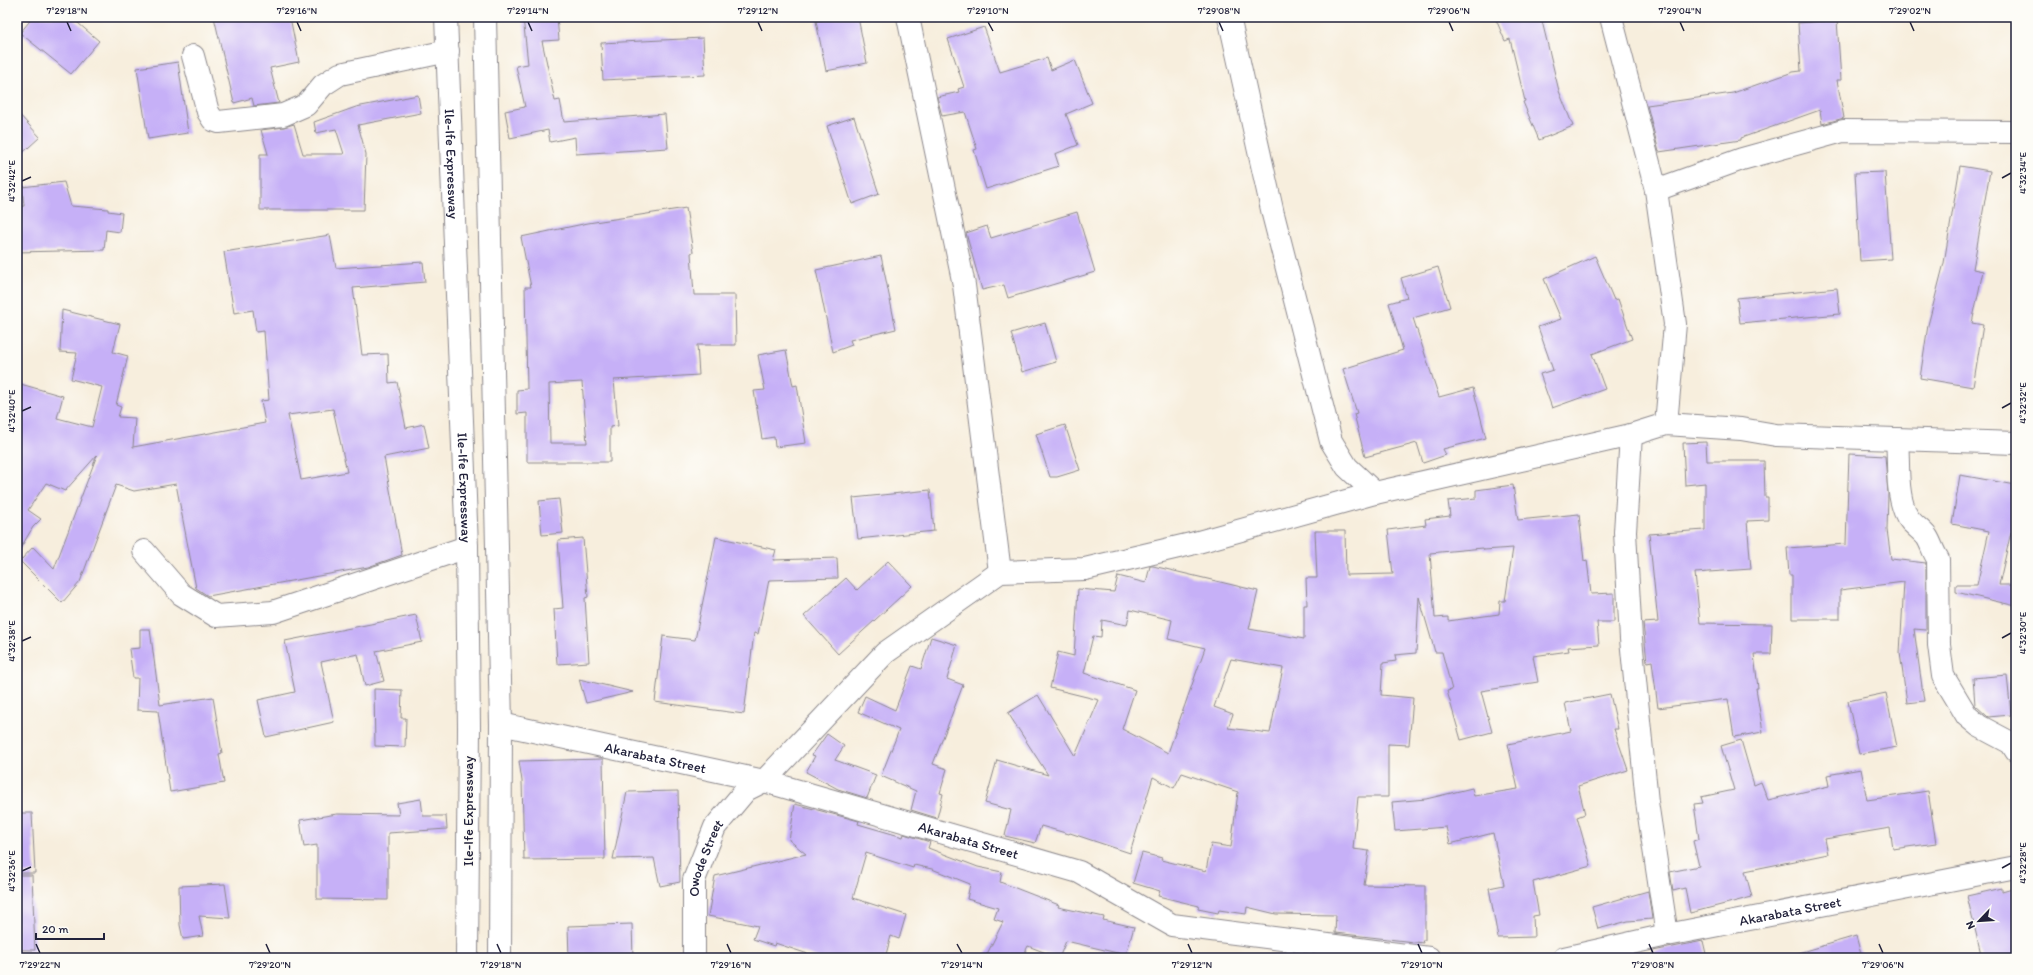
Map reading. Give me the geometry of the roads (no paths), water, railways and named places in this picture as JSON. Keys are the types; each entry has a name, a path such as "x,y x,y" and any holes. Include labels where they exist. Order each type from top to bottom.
{"street":[{"name":"Ile-Ife Expressway","path":"446,17 467,547 469,728 467,958"},
{"path":"485,17 502,724 500,958"},
{"path":"908,17 964,285 1000,572 1085,570 1191,544 1375,493 1631,435 1666,424 1741,429 1776,435 2016,442"},
{"path":"1229,17 1273,214 1331,441 1347,468 1375,493"},
{"path":"1611,17 1656,190 1675,324 1666,424"},
{"path":"194,56 208,112 213,120 219,122 283,115 306,105 323,85 340,74 448,51"},
{"path":"1656,190 1742,159 1843,131 2016,132"},
{"path":"1631,435 1625,532 1631,638 1646,802 1667,935"},
{"path":"1897,439 1901,493 1905,513 1914,526 1927,538 1938,559 1939,645 1943,676 1967,716 1979,726 2011,743 2016,751"},
{"path":"144,551 181,594 216,616 272,612 467,547"},
{"name":"Owode Street","path":"694,958 694,880 715,827 746,790 764,781 827,717 885,654 1000,572"},
{"name":"Akarabata Street","path":"502,724 764,781 1079,872 1172,924 1429,958"},
{"name":"Akarabata Street","path":"1564,958 1667,935 2016,867"}]}
